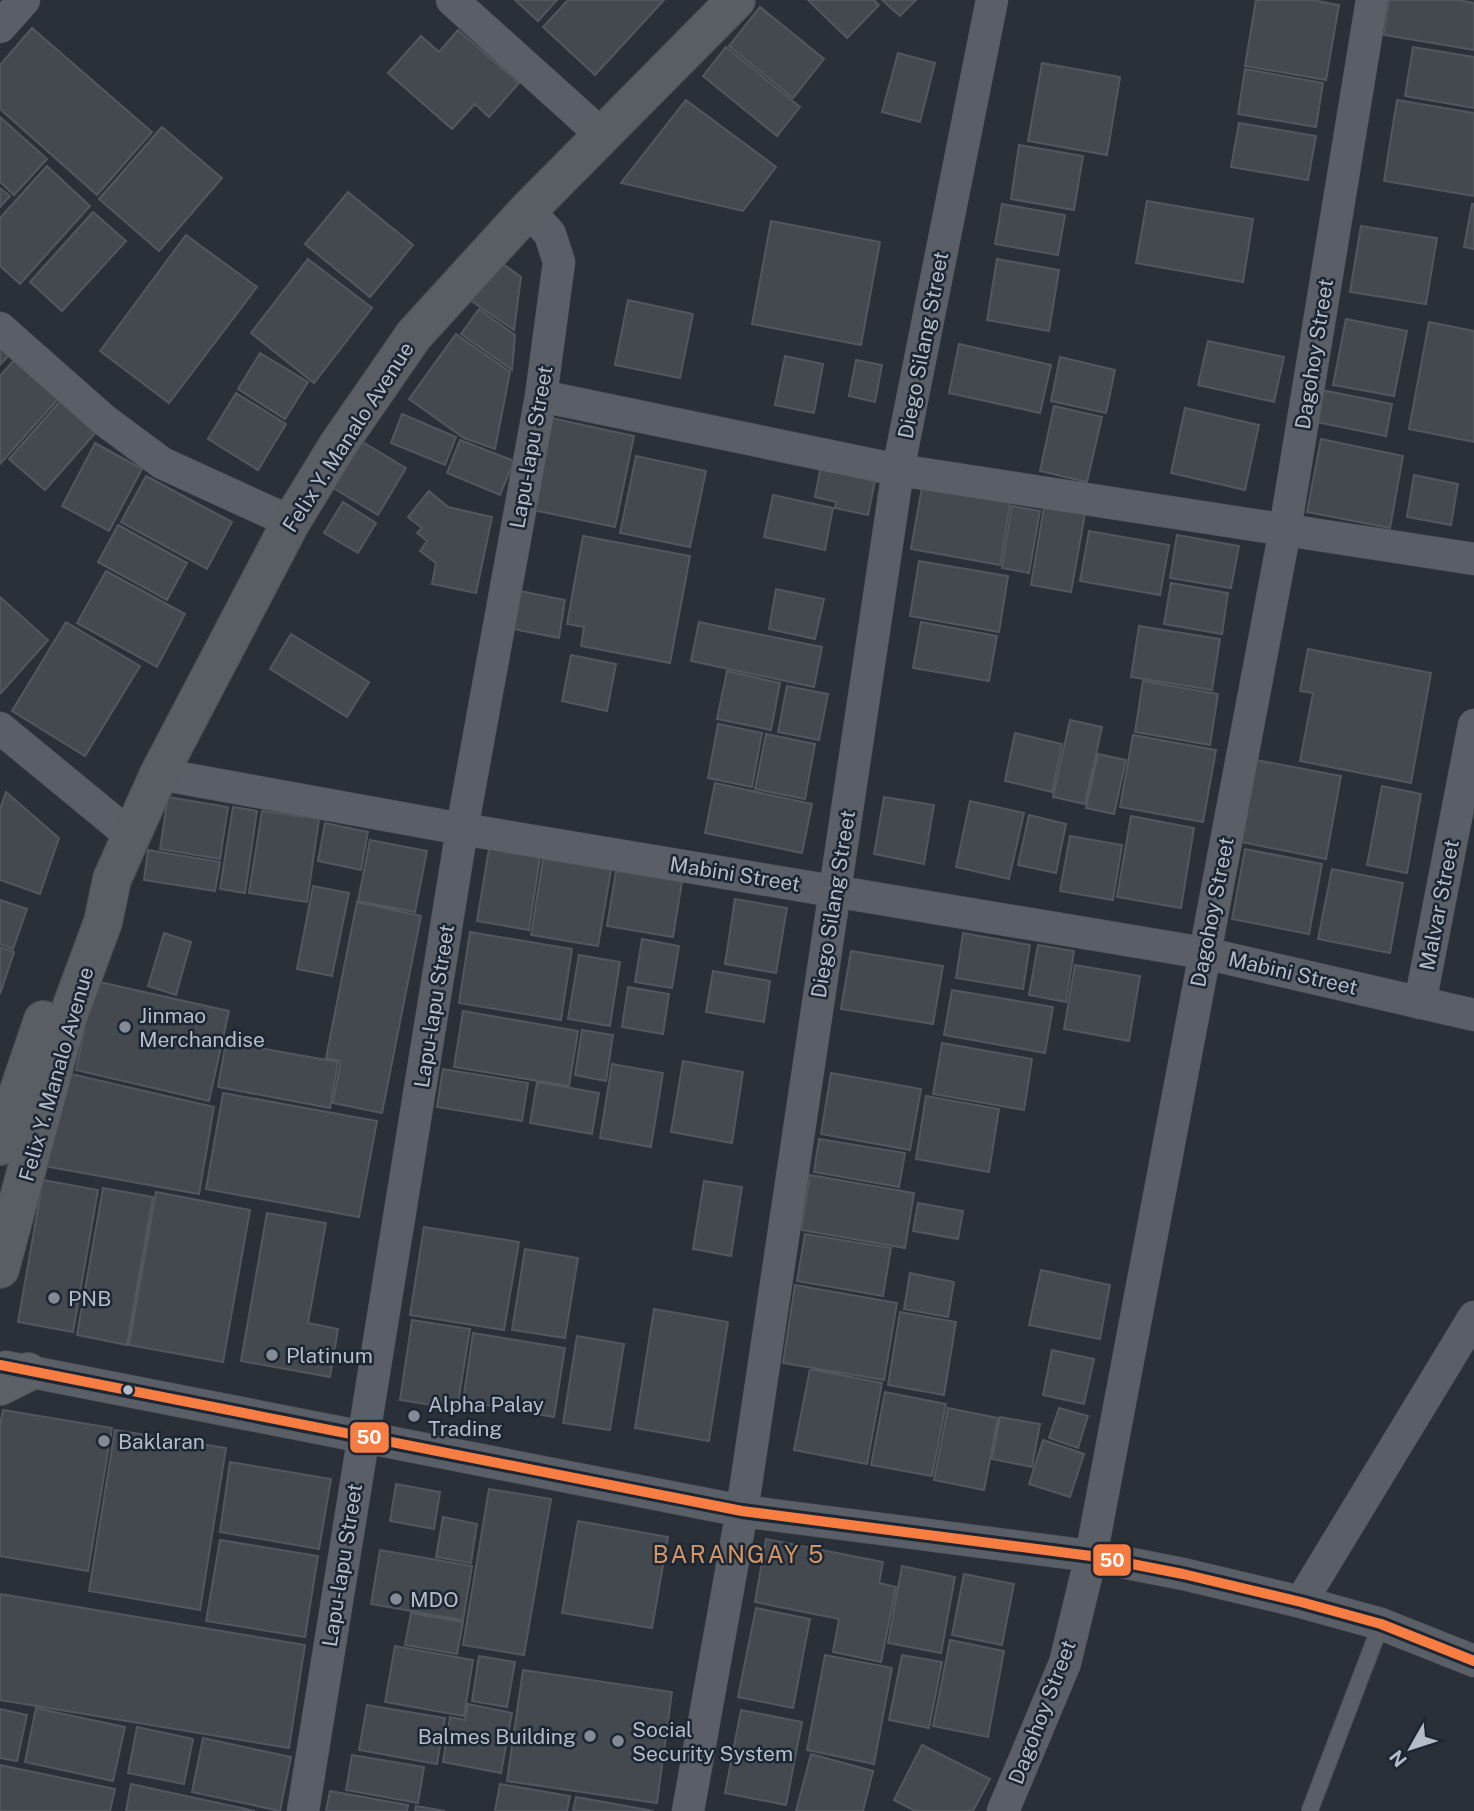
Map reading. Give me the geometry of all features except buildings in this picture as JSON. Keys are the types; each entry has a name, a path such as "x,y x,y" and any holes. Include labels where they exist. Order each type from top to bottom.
{"main road":[{"name":"Felix Y. Manalo Avenue","path":"0,1269 67,1018 103,922 112,879 159,774 290,522 338,445 414,335 528,210 736,0"},
{"name":"Felix Y. Manalo Avenue","path":"0,1146 76,920 112,879"}],"street":[{"path":"0,27 24,0"},
{"path":"452,0 602,135"},
{"name":"Diego Silang Street","path":"688,1811 742,1511 898,470 992,0"},
{"name":"Dagohoy Street","path":"1003,1811 1065,1663 1091,1556 1285,530 1372,0"},
{"name":"Lapu-lapu Street","path":"303,1811 462,829 541,397 559,262 550,234 528,210"},
{"path":"0,328 104,420 162,463 290,522"},
{"path":"541,397 898,470 1474,559"},
{"name":"Malvar Street","path":"1420,1003 1474,725"},
{"path":"0,728 130,835"},
{"name":"Mabini Street","path":"159,774 462,829 1204,953 1474,1015"},
{"path":"1301,1602 1474,1317"},
{"path":"9,1374 363,1437 742,1511 1091,1556 1301,1602 1381,1624 1474,1661"}],"lane":[{"path":"1310,1810 1381,1624"}],"transit line":[{"name":"50","path":"0,1365 742,1511 1091,1556 1183,1574 1381,1624 1474,1661"}],"place":[{"name":"Jinmao Merchandise","path":"125,1027"},
{"name":"PNB","path":"54,1298"},
{"name":"Platinum","path":"272,1355"},
{"name":"Alpha Palay Trading","path":"414,1416"},
{"name":"Baklaran","path":"104,1441"},
{"name":"MDO","path":"396,1599"},
{"name":"Balmes Building","path":"590,1736"},
{"name":"Social Security System","path":"618,1741"}],"district":[{"name":"BARANGAY 5","path":"739,1554"}]}
